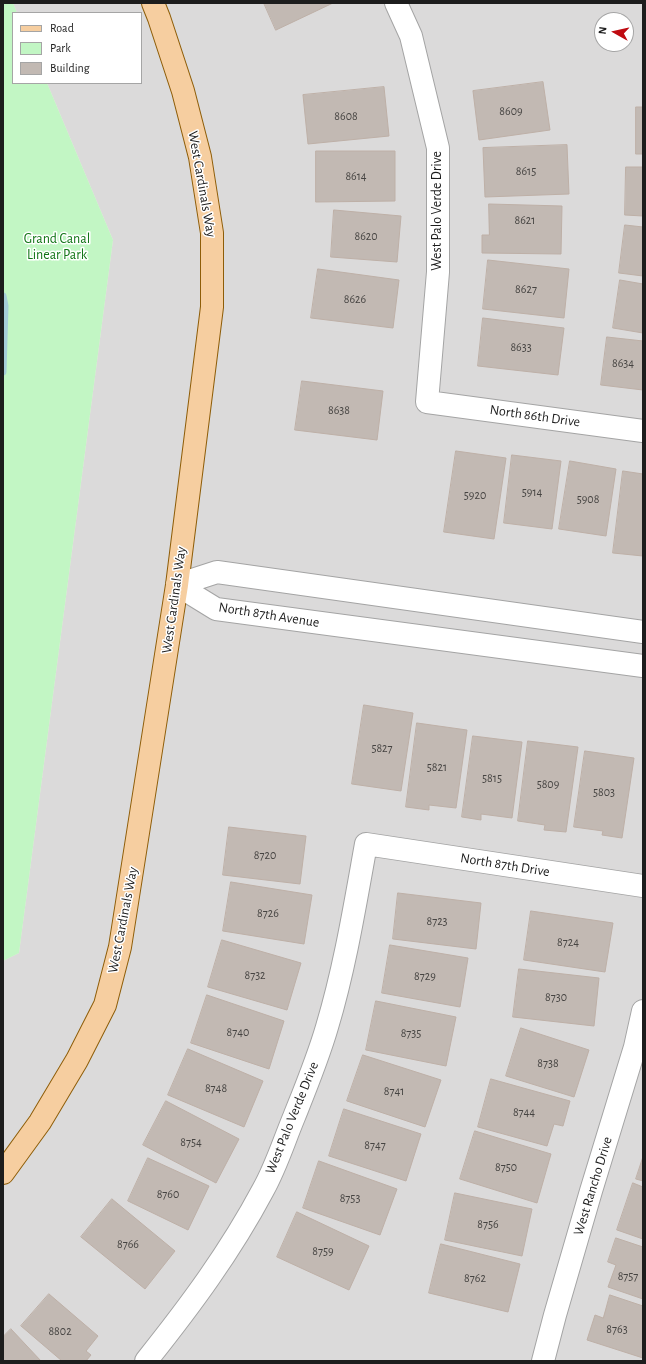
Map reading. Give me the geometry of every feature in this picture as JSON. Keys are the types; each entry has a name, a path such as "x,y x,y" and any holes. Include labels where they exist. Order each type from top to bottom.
{"main road":[{"name":"West Cardinals Way","path":"3,1173 40,1122 77,1060 105,1005 120,947 177,585 212,307 212,233 200,157 185,98 153,3"}],"street":[{"name":"West Palo Verde Drive","path":"396,3 411,36 438,148 438,272 427,402"},
{"name":"North 86th Drive","path":"427,402 643,431"},
{"path":"177,585 217,572 643,632"},
{"name":"North 87th Avenue","path":"177,585 216,609 643,666"},
{"name":"West Palo Verde Drive","path":"146,1361 189,1307 233,1243 264,1188 282,1147 310,1076 327,1027 346,954 366,844"},
{"name":"North 87th Drive","path":"366,844 643,886"},
{"name":"West Rancho Drive","path":"543,1361 554,1315 586,1206 636,1047 643,1011"}],"shaded area":[{"path":"13,3 643,3 643,1361 3,1361 3,961 19,953 113,240 47,84 142,84 142,12 17,12"}],"green space":[{"name":"Grand Canal Linear Park","path":"3,3 13,3 17,12 12,12 12,84 47,84 113,240 19,953 3,961"}],"building":[{"path":"264,3 333,3 276,30"},
{"path":"543,82 550,130 479,140 473,91"},
{"path":"384,87 389,136 308,144 303,95"},
{"path":"636,107 643,107 643,154 636,154"},
{"path":"567,145 569,194 485,197 483,148"},
{"path":"316,151 395,151 395,201 316,202"},
{"path":"626,167 643,167 643,216 625,215"},
{"path":"489,204 562,206 561,254 482,253 482,235 489,235"},
{"path":"334,210 401,216 397,262 331,257"},
{"path":"625,225 643,227 643,276 619,273"},
{"path":"488,260 569,269 564,318 483,309"},
{"path":"318,269 399,280 393,328 311,318"},
{"path":"620,280 643,284 643,333 613,328"},
{"path":"483,318 564,328 558,375 478,366"},
{"path":"607,337 643,341 643,390 601,385"},
{"path":"302,381 383,391 377,440 295,430"},
{"path":"456,451 506,458 494,539 444,532"},
{"path":"512,455 561,461 552,529 504,523"},
{"path":"570,461 616,469 606,536 559,529"},
{"path":"623,471 643,474 643,556 613,553"},
{"path":"364,705 413,713 401,791 352,784"},
{"path":"417,723 467,730 456,808 429,805 429,810 406,807"},
{"path":"473,736 522,742 512,818 481,814 481,820 462,817"},
{"path":"528,741 578,747 566,832 544,830 545,825 518,821"},
{"path":"585,751 634,758 622,838 602,835 603,831 574,827"},
{"path":"229,827 306,836 300,884 223,875"},
{"path":"231,882 312,895 304,944 223,931"},
{"path":"398,893 481,903 476,949 393,939"},
{"path":"531,911 613,923 605,972 524,960"},
{"path":"222,940 301,963 287,1010 208,987"},
{"path":"390,945 468,958 460,1007 382,993"},
{"path":"519,969 599,978 594,1026 513,1017"},
{"path":"207,995 284,1021 269,1069 191,1043"},
{"path":"376,1001 456,1017 446,1066 366,1050"},
{"path":"521,1028 589,1050 574,1097 506,1076"},
{"path":"188,1049 263,1081 244,1127 168,1095"},
{"path":"363,1055 441,1080 425,1127 347,1101"},
{"path":"491,1079 570,1101 563,1126 554,1124 547,1146 478,1127"},
{"path":"166,1101 239,1139 216,1183 143,1145"},
{"path":"344,1109 421,1134 406,1181 329,1156"},
{"path":"475,1131 551,1154 537,1203 460,1179"},
{"path":"643,1157 643,1181 636,1179"},
{"path":"148,1158 209,1186 188,1230 128,1201"},
{"path":"319,1161 397,1189 380,1235 303,1208"},
{"path":"633,1183 643,1187 643,1239 617,1230"},
{"path":"455,1193 532,1209 522,1256 445,1240"},
{"path":"112,1199 175,1251 145,1289 81,1237"},
{"path":"297,1212 369,1246 349,1290 277,1257"},
{"path":"616,1238 643,1247 643,1299 608,1287 616,1265 608,1262"},
{"path":"441,1244 520,1264 508,1312 429,1293"},
{"path":"49,1294 98,1336 86,1351 91,1355 86,1361 62,1361 21,1326"},
{"path":"610,1295 643,1306 643,1358 587,1340 595,1315 603,1318"},
{"path":"11,1329 41,1361 3,1361 3,1337"}],"waterway":[{"path":"3,296 5,306 3,372"}]}
